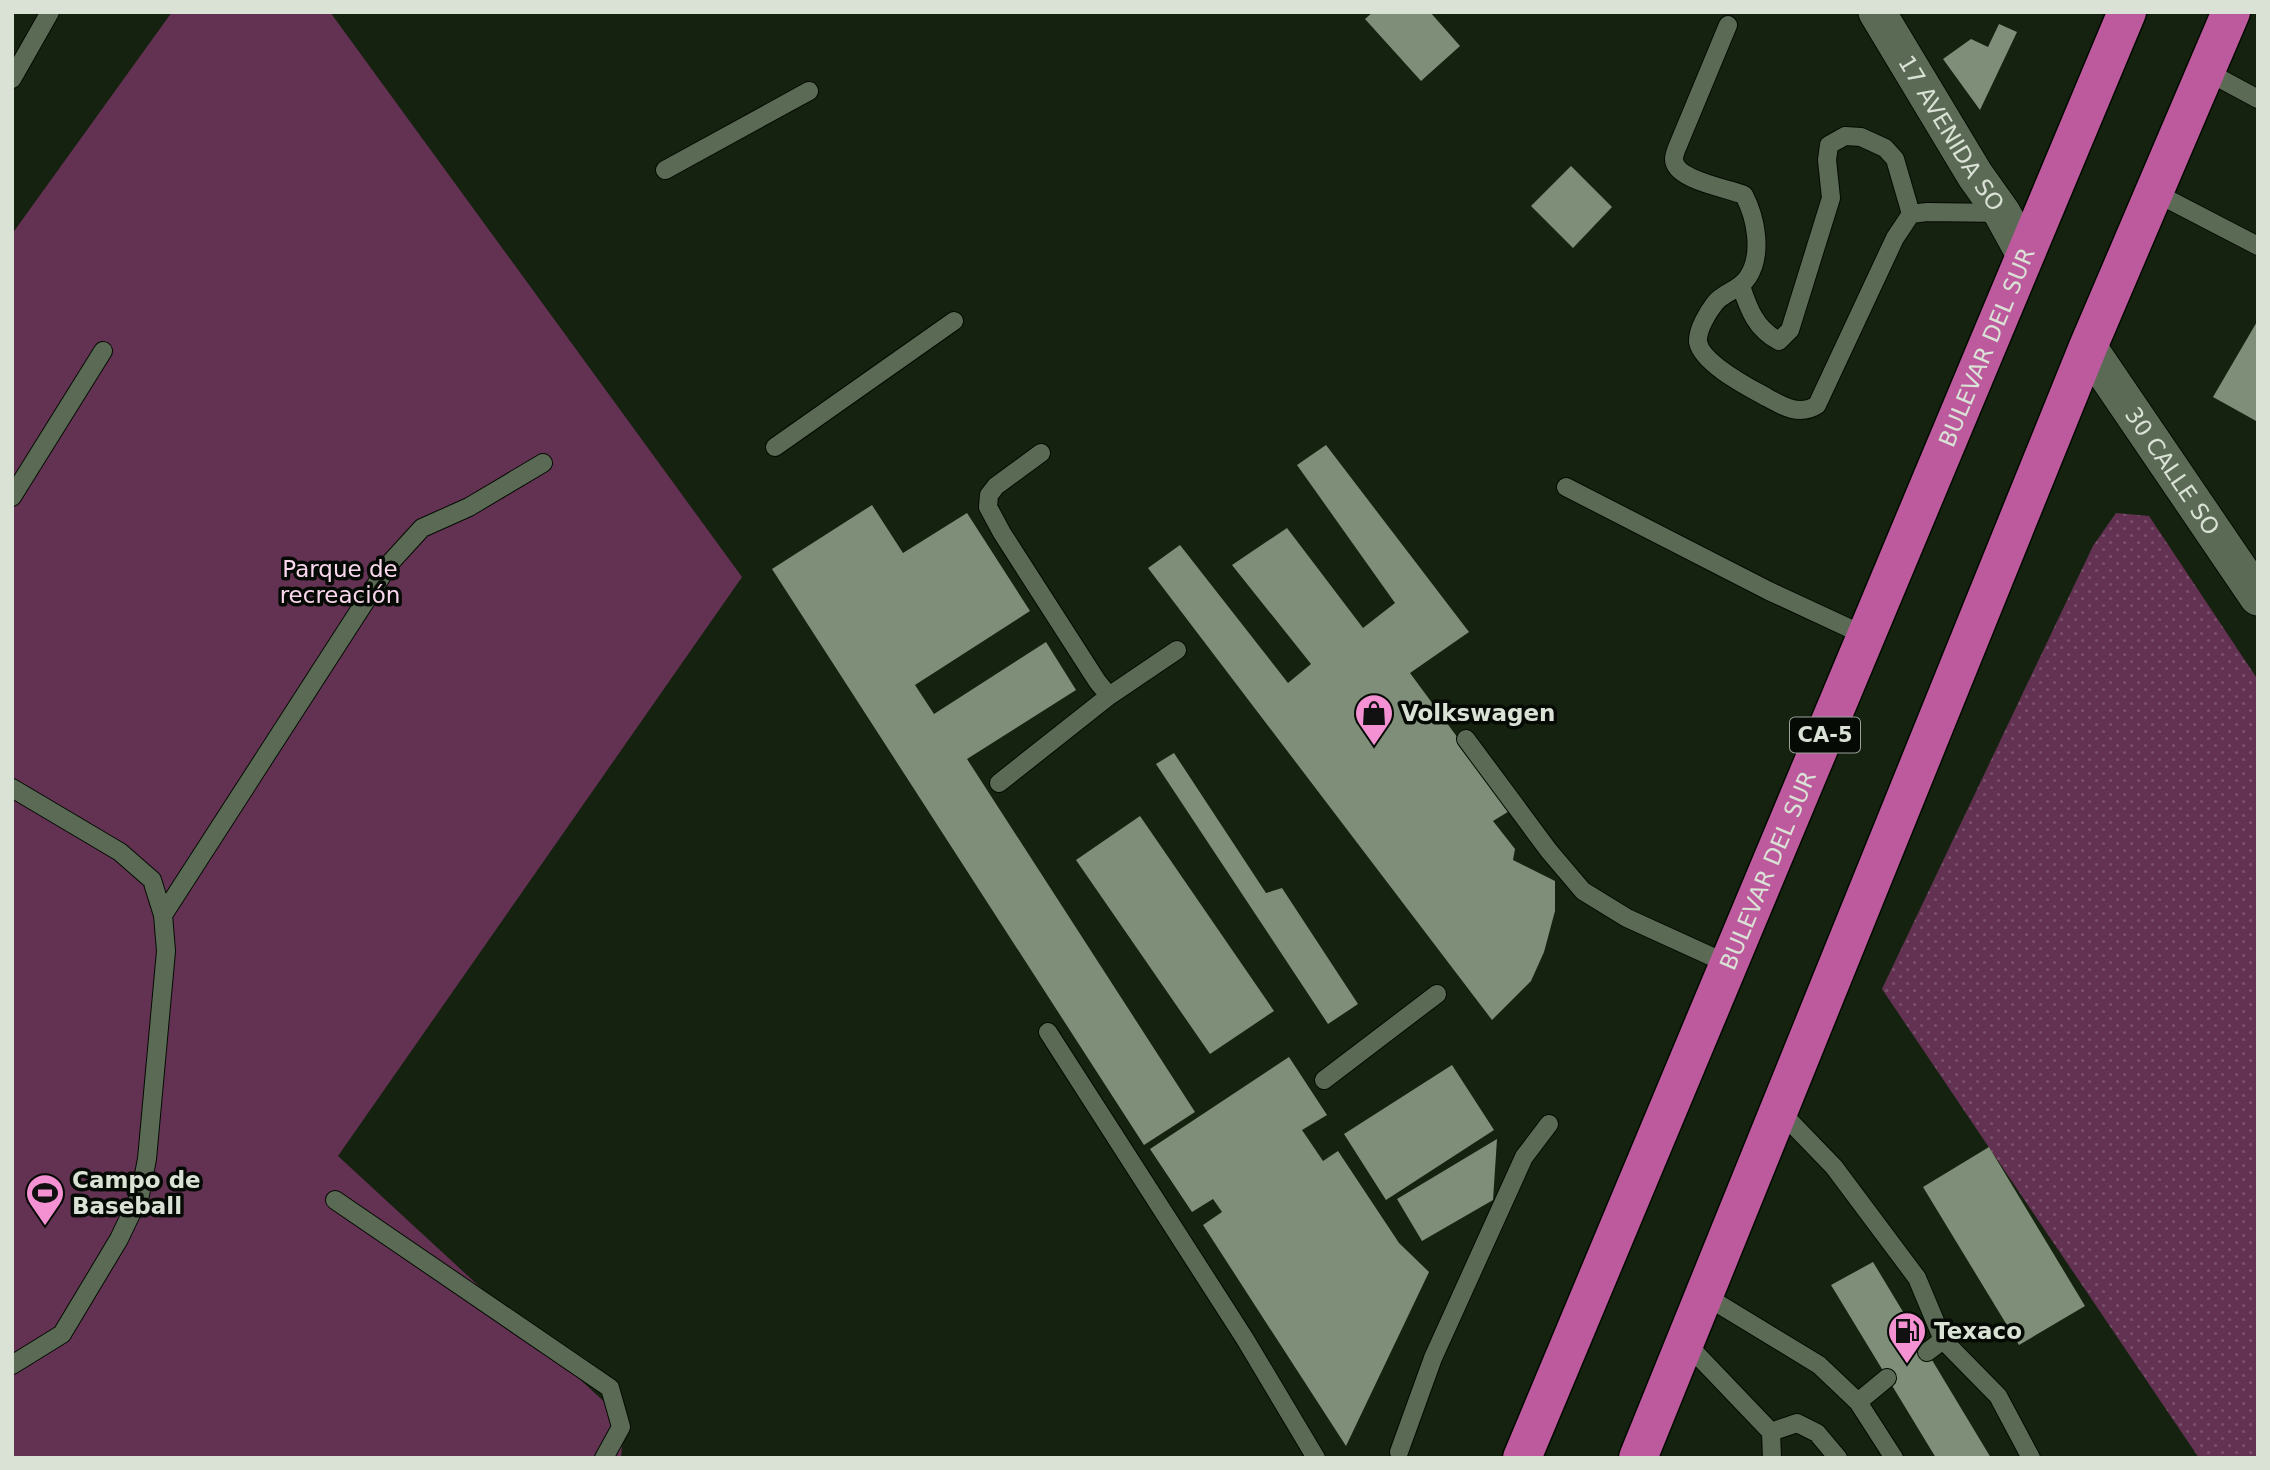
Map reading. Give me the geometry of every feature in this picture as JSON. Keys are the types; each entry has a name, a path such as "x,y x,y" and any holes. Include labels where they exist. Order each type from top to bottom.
{"highway":[{"name":"BULEVAR DEL SUR","path":"1522,1458 2127,12"},
{"path":"1638,1458 2088,347 2231,12"}],"street":[{"name":"17 AVENIDA SO","path":"1877,12 1975,175 2002,213 2025,255"},
{"name":"30 CALLE SO","path":"2088,347 2258,597"}],"lane":[{"path":"13,78 50,12"},
{"path":"1728,25 1674,160 1678,172 1687,177 1744,195 1753,212 1756,256 1749,275 1741,286 1716,302 1703,324 1698,340 1701,350 1740,383 1784,407 1800,411 1811,409 1817,405 1823,394 1895,237 1911,214 2002,213"},
{"path":"2206,71 2258,99"},
{"path":"665,170 809,91"},
{"path":"1741,286 1751,316 1769,336 1779,341 1790,330 1831,198 1827,160 1829,145 1845,136 1861,137 1885,148 1895,159 1911,214"},
{"path":"2154,192 2258,246"},
{"path":"775,447 954,321"},
{"path":"12,497 103,351"},
{"path":"1041,453 996,486 989,495 988,507 1089,669 1109,696"},
{"path":"163,915 390,563 422,528 469,507 543,463"},
{"path":"1566,487 1769,591 1866,636"},
{"path":"999,783 1109,696 1177,650"},
{"path":"1466,739 1549,851 1583,891 1627,918 1728,964"},
{"path":"12,788 120,852 152,880 163,915 166,951 147,1159 140,1195 119,1239 62,1334 12,1365"},
{"path":"1324,1080 1437,994"},
{"path":"1048,1032 1245,1339 1316,1458"},
{"path":"1780,1111 1834,1167 1917,1278 1943,1340 1998,1396 2031,1458"},
{"path":"1399,1452 1433,1358 1524,1157 1549,1124"},
{"path":"335,1200 610,1388 621,1427 604,1458"},
{"path":"1704,1295 1819,1365 1858,1402 1894,1458"},
{"path":"1927,1352 1943,1340"},
{"path":"1685,1342 1771,1432 1772,1458"},
{"path":"1858,1402 1887,1378"},
{"path":"1771,1432 1797,1423 1818,1433 1838,1458"}],"green space":[{"name":"Parque de recreación","path":"172,12 330,12 742,577 338,1156 624,1420 621,1458 12,1458 12,234"},
{"path":"2116,513 2149,516 2258,680 2258,1458 2199,1458 1882,989 2093,546"}],"building":[{"path":"1373,12 1430,12 1460,46 1421,81 1365,19"},
{"path":"1999,24 2017,32 1980,110 1943,59 1971,39 1988,47"},
{"path":"1571,166 1612,207 1573,248 1531,206"},
{"path":"2258,320 2258,422 2213,397"},
{"name":"Volkswagen","path":"1326,445 1469,632 1410,673 1511,810 1493,821 1515,849 1513,860 1555,881 1555,911 1544,952 1531,981 1492,1020 1148,568 1180,545 1288,683 1311,664 1232,565 1287,528 1363,628 1395,603 1297,465"},
{"path":"872,505 903,553 967,513 1030,611 915,685 934,714 1046,642 1076,690 967,759 1195,1112 1144,1145 772,569"},
{"path":"1174,753 1266,893 1282,888 1358,1004 1328,1024 1156,764"},
{"path":"1140,816 1274,1011 1210,1054 1076,860"},
{"path":"1289,1057 1327,1115 1302,1130 1323,1161 1338,1151 1399,1243 1429,1272 1346,1446 1203,1225 1222,1212 1213,1199 1192,1212 1150,1149"},
{"path":"1452,1065 1494,1130 1386,1200 1344,1134"},
{"path":"1497,1139 1493,1200 1422,1241 1397,1199"},
{"path":"1989,1147 2085,1306 2019,1345 1923,1187"},
{"name":"Texaco","path":"1873,1262 1991,1458 1936,1458 1831,1285"}],"place":[{"name":"Volkswagen","path":"1374,747"},
{"name":"Campo de Baseball","path":"45,1227"},
{"name":"Texaco","path":"1907,1365"}]}
